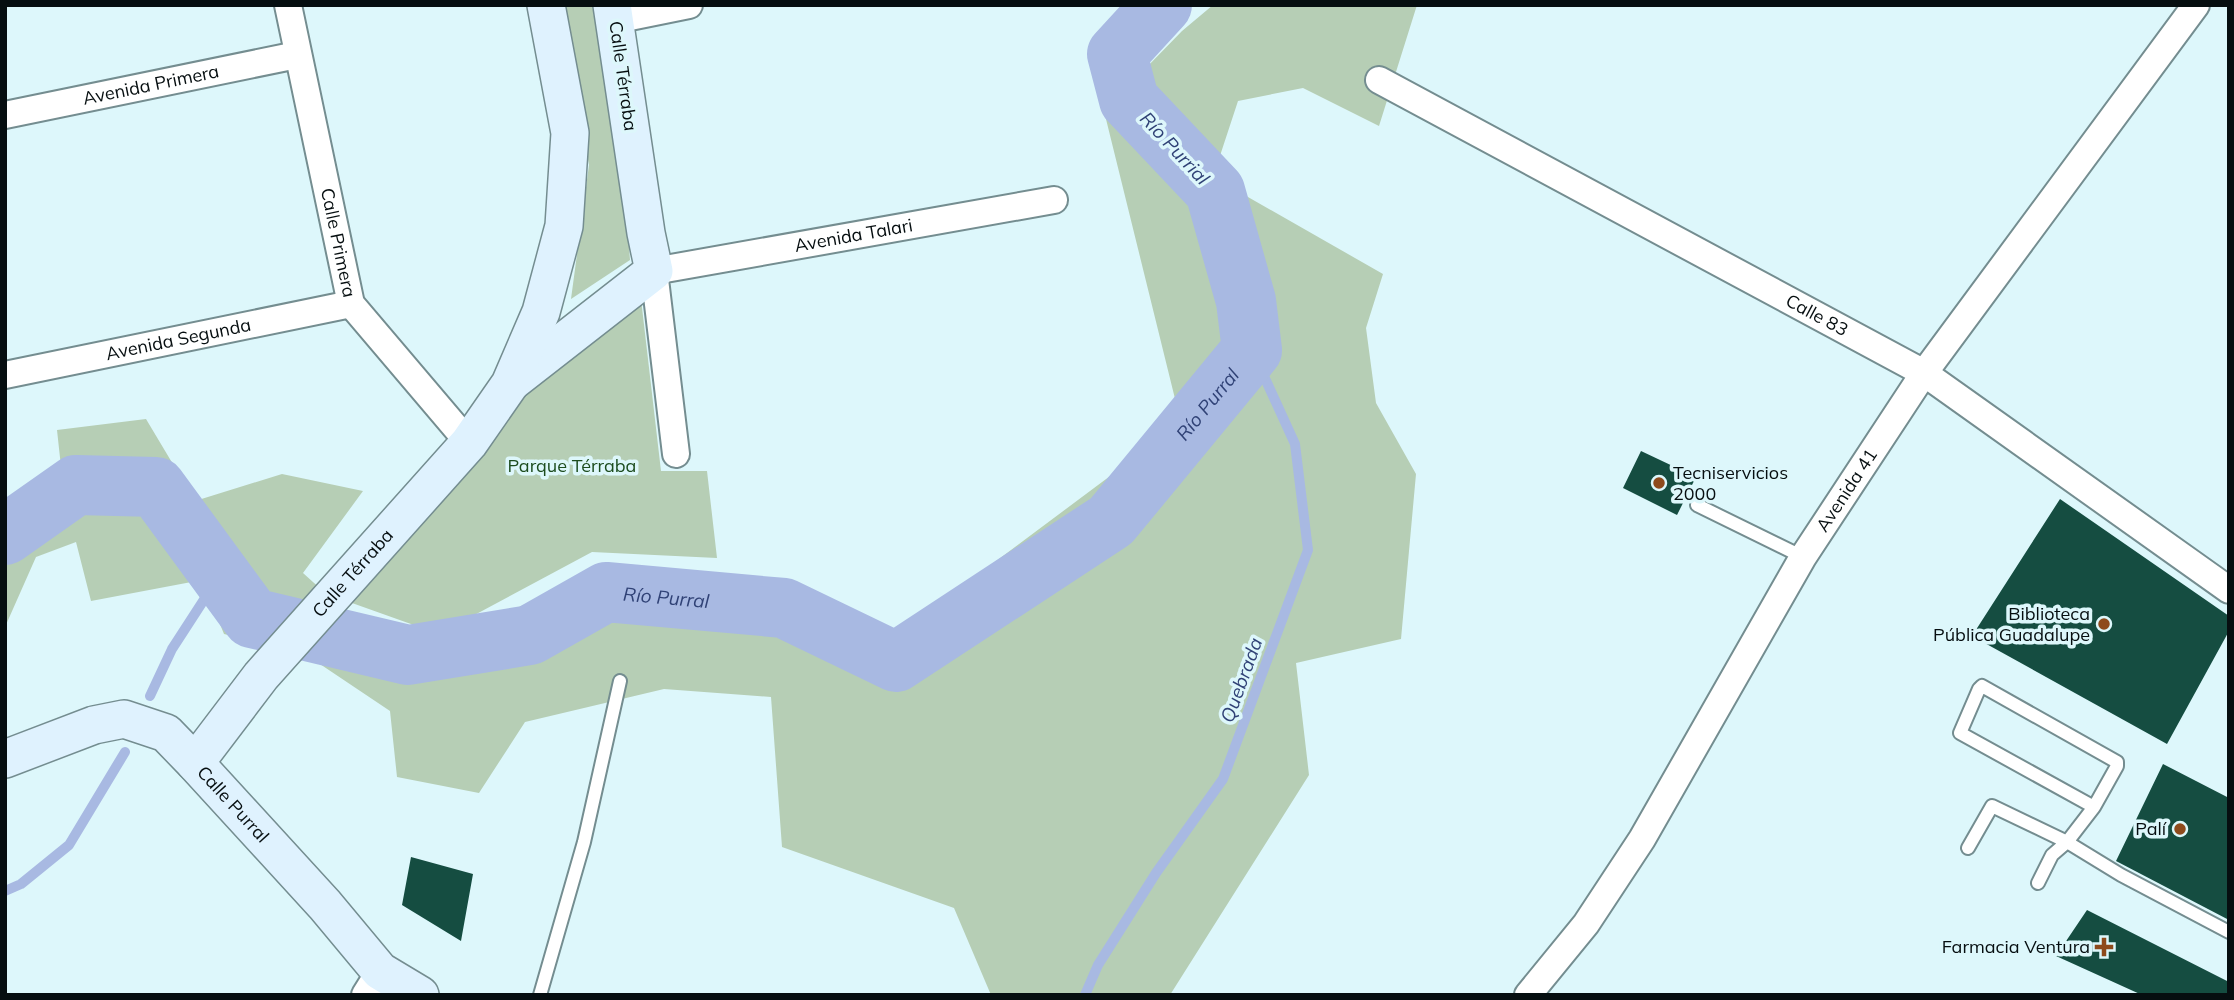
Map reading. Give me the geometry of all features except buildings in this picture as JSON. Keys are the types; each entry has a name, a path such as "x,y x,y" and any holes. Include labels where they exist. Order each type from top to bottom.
{"street":[{"name":"Calle Primera","path":"288,5 351,304 469,443"},
{"name":"Calle Térraba","path":"195,763 261,676 469,443 510,384 541,312 564,226 570,133 547,5"},
{"path":"614,13 688,5"},
{"name":"Avenida 41","path":"1528,995 1586,924 1642,839 1803,557 1924,373 2196,5"},
{"name":"Calle Térraba","path":"614,13 654,271 676,454"},
{"name":"Avenida Primera","path":"5,116 298,55"},
{"name":"Calle 83","path":"1380,80 1924,373 2229,590"},
{"name":"Avenida Talari","path":"654,271 1054,200"},
{"name":"Calle Térraba","path":"510,384 654,271"},
{"name":"Avenida Segunda","path":"5,375 351,304"},
{"name":"Calle Purral","path":"5,759 94,725 124,719 166,733 325,905 372,983 420,995"}],"lane":[{"path":"1697,505 1803,557"},
{"path":"540,995 584,842 620,681"},
{"path":"2038,883 2052,855 2067,842 2094,807 2117,762 1987,687 1979,689 1960,733 2094,807"},
{"path":"1968,848 1992,806 2067,842 2121,875 2229,932"}],"green space":[{"path":"559,5 592,5 624,183 630,260 571,299 589,165"},
{"path":"1213,5 1417,5 1379,126 1303,88 1238,101 1213,177 1383,274 1366,328 1376,403 1416,474 1401,639 1296,663 1309,775 1170,995 991,995 954,908 782,847 771,697 664,689 525,722 479,793 397,777 390,711 302,652 224,634 202,580 91,601 76,542 36,557 5,627 5,546 62,476 57,430 146,419 195,501 282,474 363,491 303,573 354,619 426,646 569,586 892,639 1181,423 1104,111 1182,31"},
{"name":"Parque Térraba","path":"641,299 661,471 707,471 717,558 592,552 439,634 352,603 511,405"}],"waterway":[{"name":"Río Purral","path":"5,535 76,485 156,487 252,618 408,655 530,635 606,592 784,608 896,662 1111,521 1252,350 1246,301 1215,191 1129,100 1117,54 1162,5"},
{"name":"Quebrada","path":"1085,995 1098,965 1156,873 1223,779 1308,550 1295,444 1252,350"},
{"path":"150,696 172,649 220,575"},
{"path":"5,891 21,884 69,845 125,752"}],"place":[{"name":"Tecniservicios 2000","path":"1659,483"},
{"name":"Biblioteca Pública Guadalupe","path":"2104,624"},
{"name":"Palí","path":"2180,829"},
{"name":"Farmacia Ventura","path":"2104,947"}],"water label":[{"name":"Río Purrial","path":"1175,148"}]}
